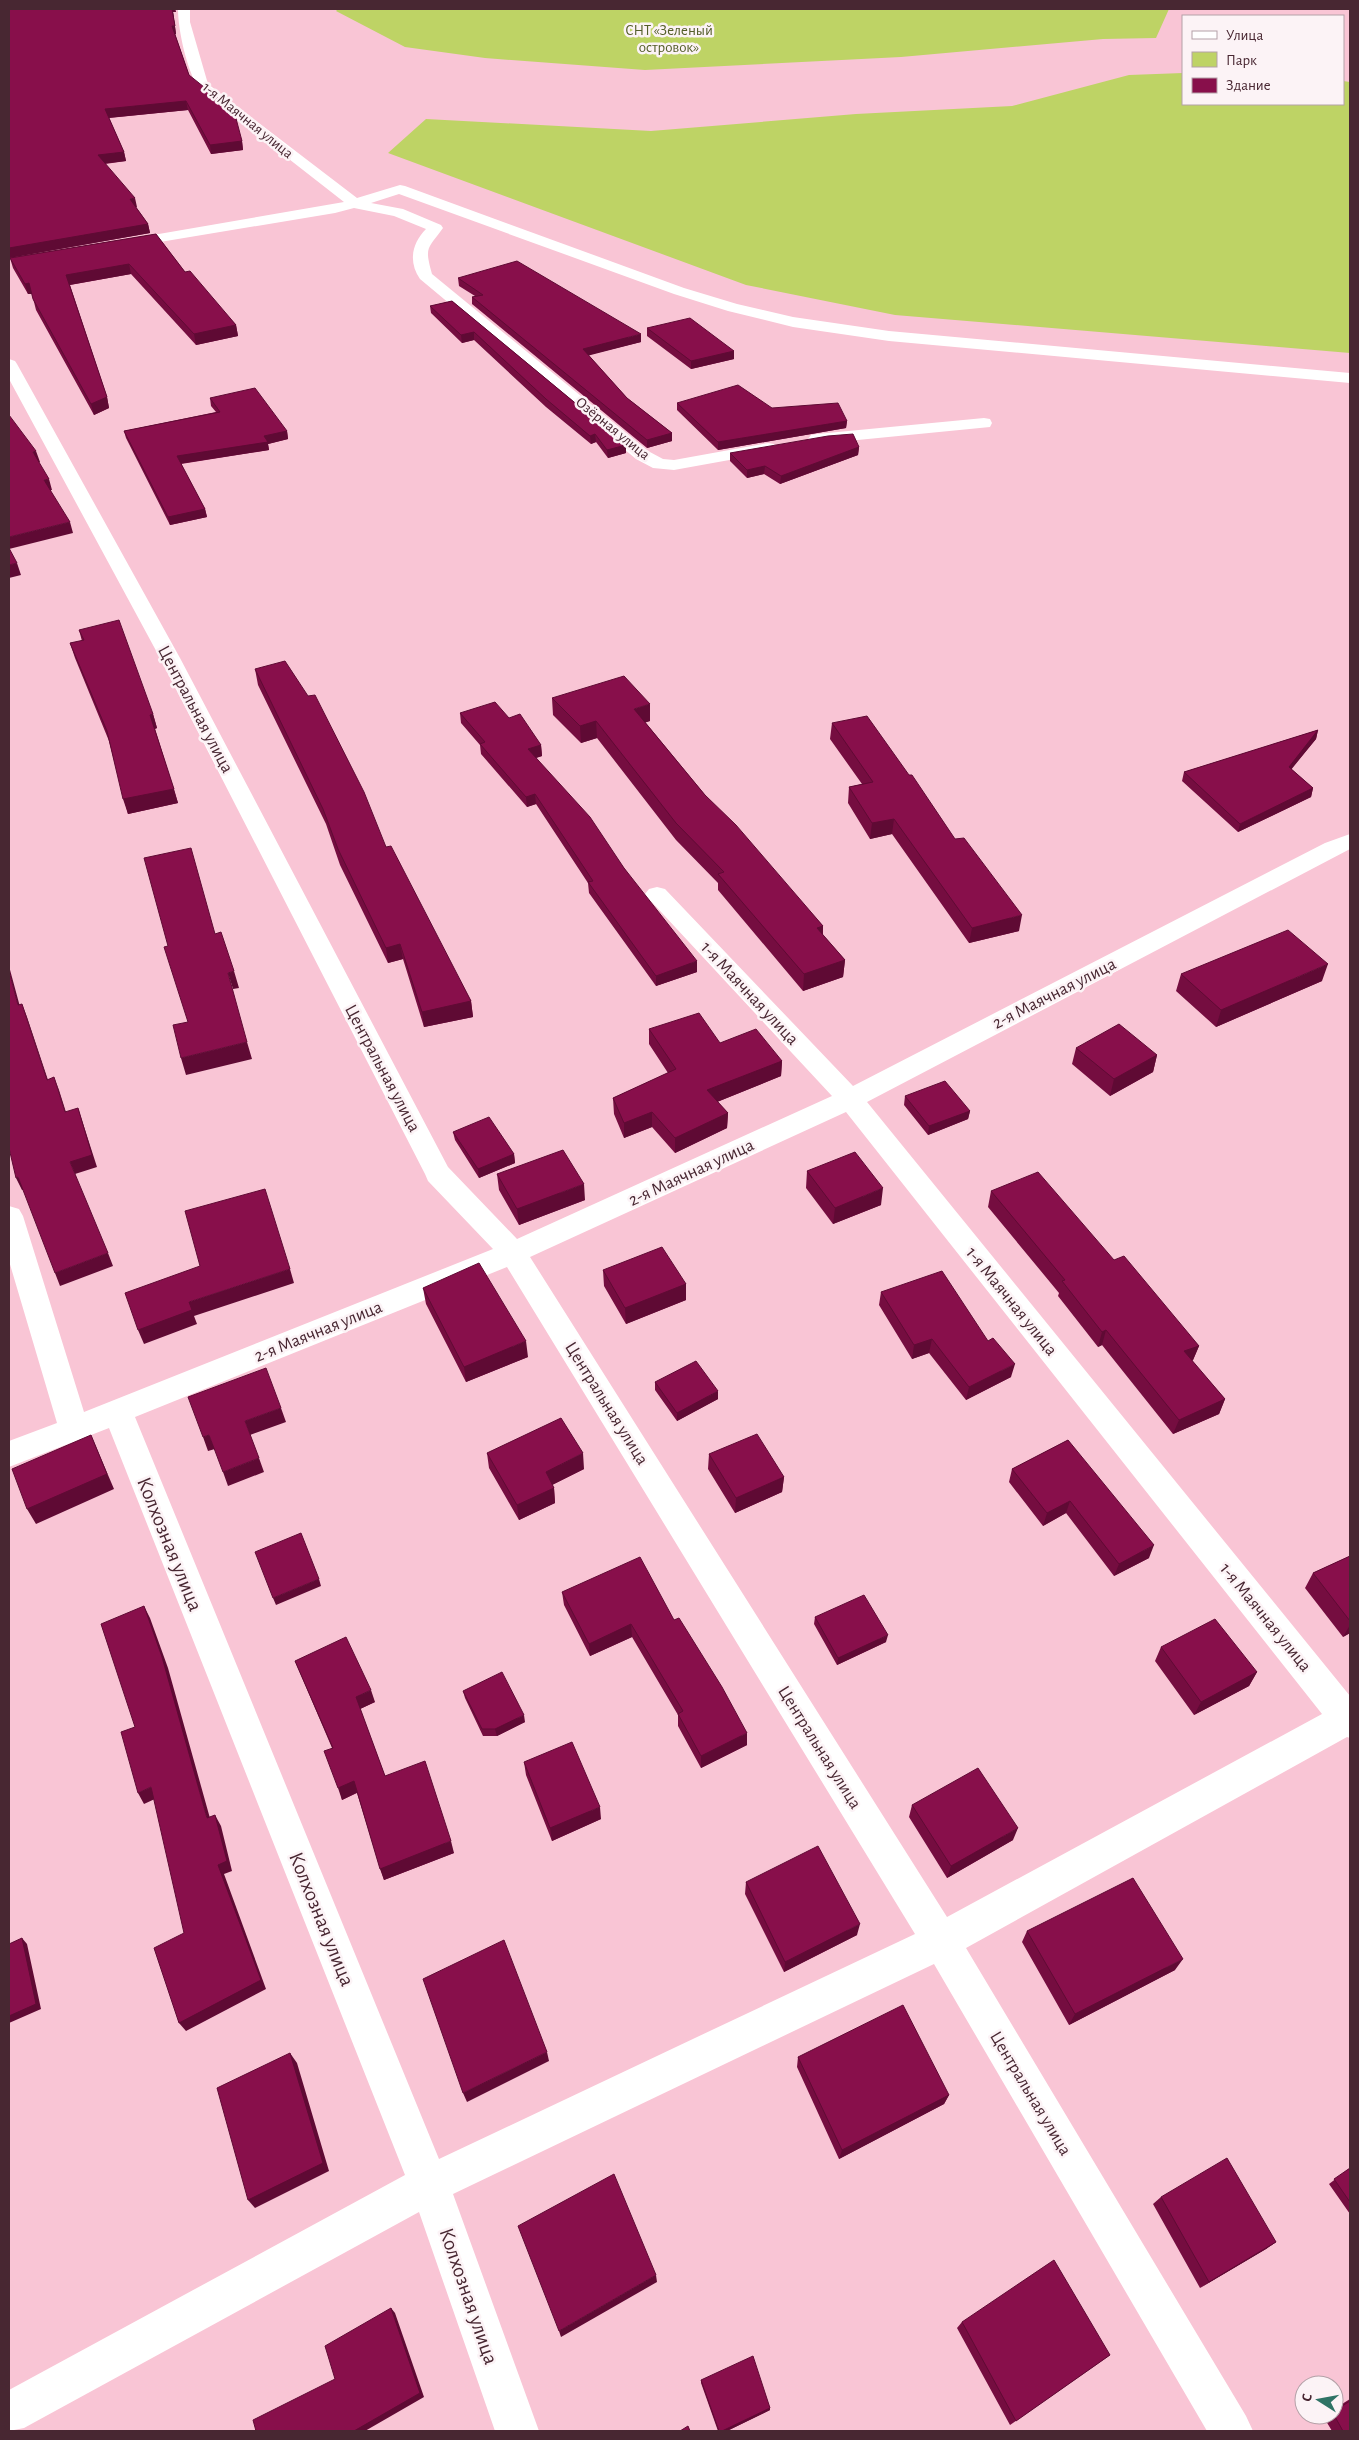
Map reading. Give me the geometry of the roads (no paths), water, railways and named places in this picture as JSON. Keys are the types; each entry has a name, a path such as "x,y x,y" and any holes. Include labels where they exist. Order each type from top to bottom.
{"street":[{"name":"1-я Маячная улица","path":"184,9 184,22 199,78 203,86 356,204"},
{"path":"114,246 335,209 400,189 474,218 679,291 733,308 793,322 889,336 1350,378"},
{"name":"Озёрная улица","path":"356,204 398,212 436,228 423,239 418,252 425,276 642,455 659,464 674,465 779,446"},
{"name":"Центральная улица","path":"9,364 170,658 438,1174 513,1253 941,1941 1230,2431"},
{"path":"798,442 827,437 984,423"},
{"name":"2-я Маячная улица","path":"9,1454 74,1430 117,1411 513,1253 850,1099 1350,841"},
{"name":"1-я Маячная улица","path":"657,894 850,1099 1349,1719"},
{"path":"9,1216 74,1430"},
{"name":"Колхозная улица","path":"117,1411 429,2184 517,2431"},
{"path":"9,2413 429,2184 941,1941 1349,1719"}],"park label":[{"name":"СНТ «Зеленый островок»","path":"669,38"}]}
